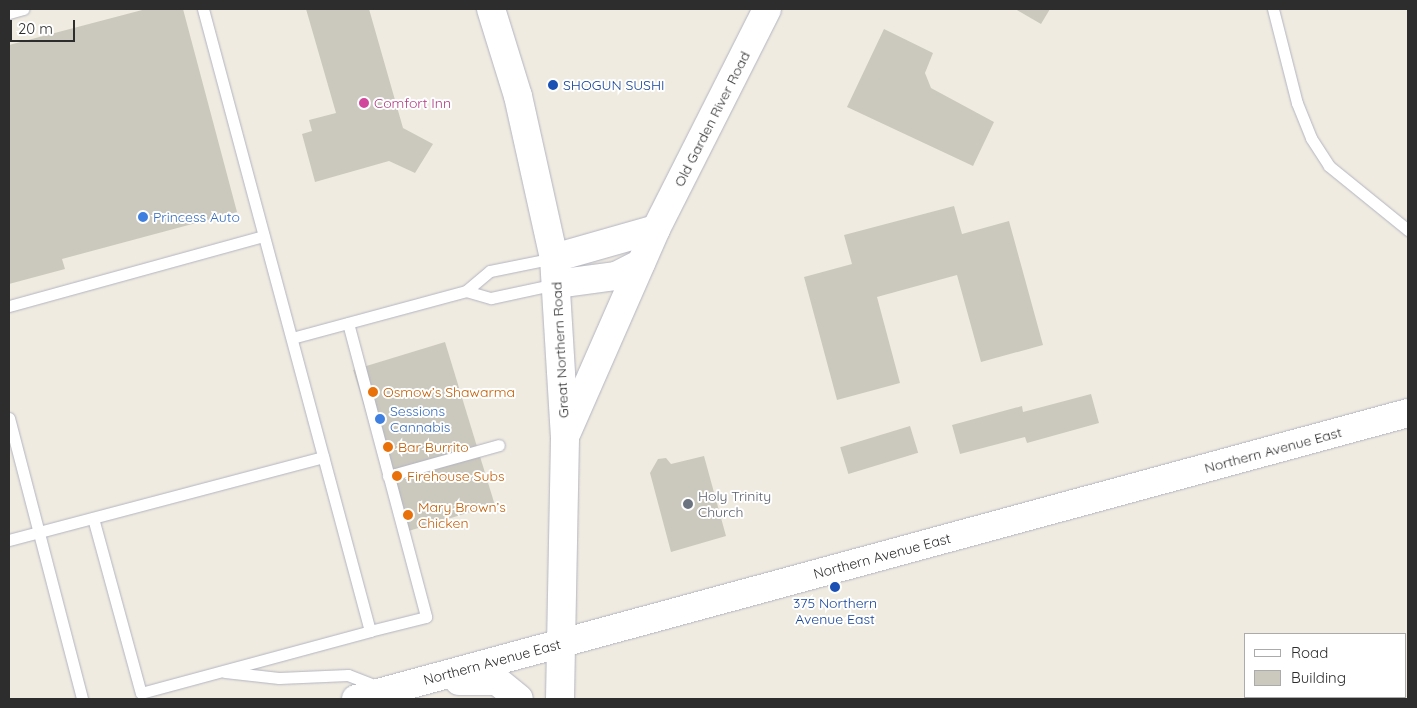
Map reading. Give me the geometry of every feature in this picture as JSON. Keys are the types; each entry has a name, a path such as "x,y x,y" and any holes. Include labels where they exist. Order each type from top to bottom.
{"main road":[{"name":"Great Northern Road","path":"491,9 518,96 555,271 565,438 560,699"},
{"name":"Old Garden River Road","path":"565,438 656,229 767,9"},
{"path":"555,271 656,229"},
{"path":"555,271 616,276 641,263"},
{"name":"Northern Avenue East","path":"356,699 1408,413"},
{"path":"420,682 497,681 519,699"}],"lane":[{"path":"9,12 23,9"},
{"path":"203,9 370,631"},
{"path":"1273,9 1298,103 1311,138 1330,166 1408,230"},
{"path":"9,306 264,236"},
{"path":"292,338 466,291 490,271 555,271"},
{"path":"466,291 490,298 555,271"},
{"path":"94,518 141,693 426,617 348,323"},
{"path":"9,418 82,699"},
{"path":"388,476 499,445"},
{"path":"9,540 323,457"},
{"path":"221,671 279,678 348,675 389,690"}],"building":[{"path":"146,9 183,9 237,212 62,259 65,269 9,284 9,45"},
{"name":"Comfort Inn","path":"306,9 369,9 403,128 433,144 415,173 389,161 315,182 302,134 312,131 309,120 336,113"},
{"path":"1015,9 1050,9 1041,24"},
{"path":"884,29 933,53 925,73 931,88 994,122 973,166 847,107"},
{"path":"954,206 962,234 1009,221 1043,345 981,362 957,275 877,297 900,383 837,400 804,277 852,264 844,235"},
{"path":"445,342 495,505 403,533 353,370"},
{"path":"1091,394 1099,423 1027,443 1025,437 960,454 952,425 1022,406 1023,412"},
{"path":"910,426 918,453 848,474 840,447"},
{"name":"Holy Trinity Church","path":"704,456 726,536 671,552 650,473 658,459 666,458 671,464"}],"place":[{"name":"SHOGUN SUSHI","path":"553,85"},
{"name":"Comfort Inn","path":"364,103"},
{"name":"Princess Auto","path":"143,217"},
{"name":"Osmow’s Shawarma","path":"373,392"},
{"name":"Sessions Cannabis","path":"380,419"},
{"name":"Bar Burrito","path":"388,447"},
{"name":"Firehouse Subs","path":"397,476"},
{"name":"Holy Trinity Church","path":"688,504"},
{"name":"Mary Brown’s Chicken","path":"408,515"},
{"name":"375 Northern Avenue East","path":"835,587"}]}
